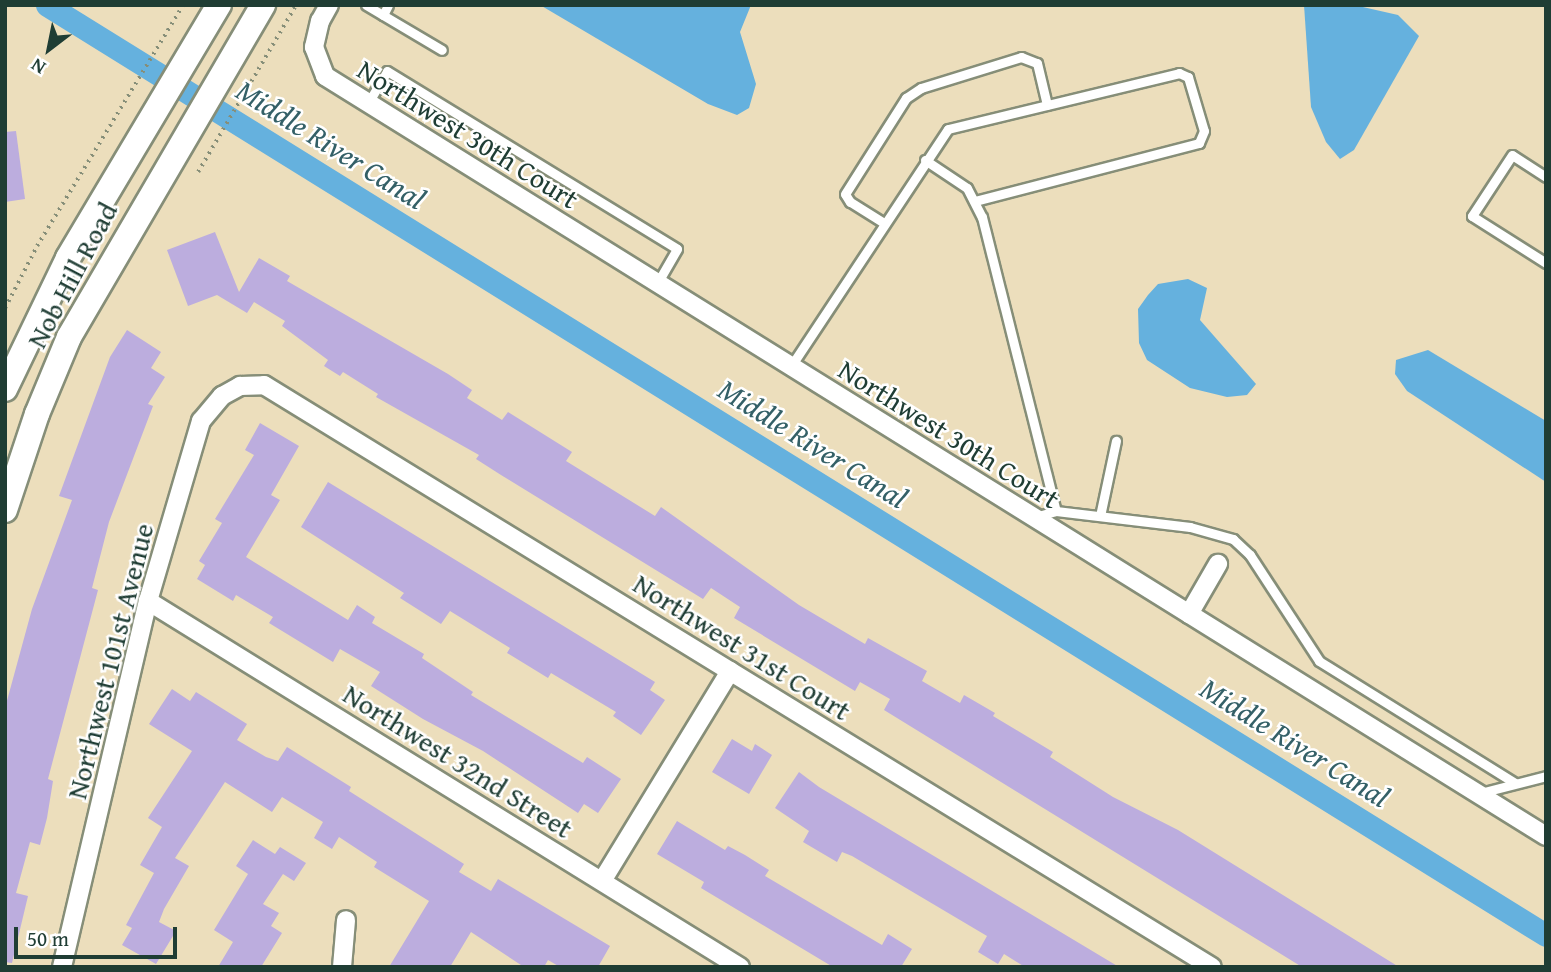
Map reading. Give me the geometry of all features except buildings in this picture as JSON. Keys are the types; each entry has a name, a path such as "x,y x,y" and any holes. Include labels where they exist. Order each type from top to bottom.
{"main road":[{"name":"Nob Hill Road","path":"5,389 68,258 219,5"},
{"name":"Nob Hill Road","path":"5,510 37,414 69,337 174,152 262,5"}],"street":[{"name":"Northwest 30th Court","path":"329,5 320,20 314,47 325,76 1546,836"},
{"name":"Northwest 31st Court","path":"240,386 264,385 1212,967"},
{"name":"Northwest 101st Avenue","path":"62,967 148,601 201,421 222,396 240,386"},
{"path":"1189,614 1218,564"},
{"name":"Northwest 32nd Street","path":"148,601 740,967"},
{"path":"602,881 730,671"},
{"path":"342,967 346,920"}],"lane":[{"path":"366,5 442,50"},
{"path":"383,15 388,5"},
{"path":"884,223 850,202 845,194 906,98 921,88 1021,57 1037,64 1047,105"},
{"path":"368,103 387,71 677,249 657,283"},
{"path":"791,366 948,129 1179,73 1188,77 1204,131 1199,144 974,201"},
{"path":"1546,177 1512,155 1472,216 1546,263"},
{"path":"925,160 967,188 974,201 1056,511"},
{"path":"1100,516 1116,441"},
{"path":"1034,517 1056,511 1190,527 1233,539 1251,555 1320,661 1515,783"},
{"path":"1478,793 1546,776"}],"path":[{"path":"5,308 37,246 183,5"},
{"path":"198,172 296,5"}],"water":[{"path":"540,5 751,5 740,32 756,84 749,108 737,115 708,104"},
{"path":"1304,5 1354,5 1398,15 1419,36 1354,150 1340,159 1326,142 1311,107"},
{"path":"1188,279 1207,288 1200,320 1256,384 1247,395 1227,397 1190,388 1147,360 1139,343 1138,309 1158,284"},
{"path":"1428,350 1546,421 1546,482 1407,391 1395,374 1396,360"}],"waterway":[{"name":"Middle River Canal","path":"47,5 1546,935"}]}
